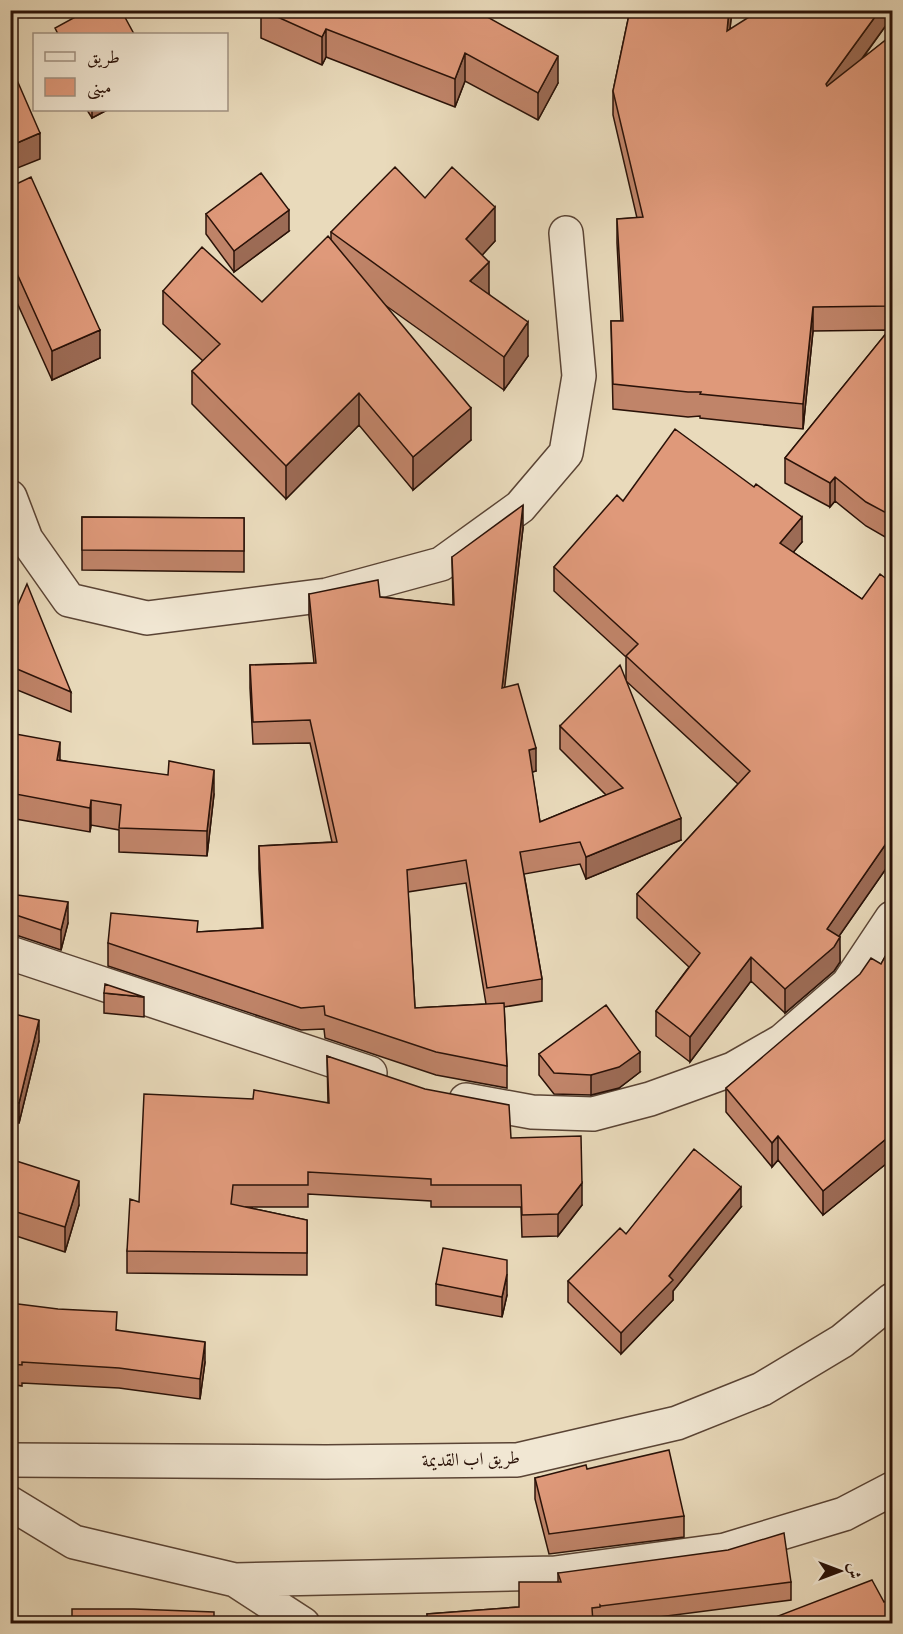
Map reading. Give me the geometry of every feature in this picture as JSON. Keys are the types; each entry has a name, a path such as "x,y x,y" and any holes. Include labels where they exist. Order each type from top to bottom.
{"street":[{"path":"10,497 26,539 69,600 147,618 327,595 441,564 520,507 566,453 579,376 566,233"},
{"path":"443,1096 532,1112 593,1114 650,1099 733,1069 782,1041 848,984 892,918"},
{"path":"10,953 397,1082"},
{"name":"طريق اب القديمة","path":"10,1460 314,1462 517,1460 677,1423 762,1389 842,1341 892,1300"},
{"path":"10,1503 74,1542 235,1580 555,1573 724,1550 844,1514 892,1489"},
{"path":"235,1580 303,1623"}],"building":[{"path":"88,10 121,10 133,33 58,33 55,28"},
{"path":"262,10 481,10 480,13 558,56 538,93 465,53 455,79 326,29 322,37"},
{"path":"630,10 729,10 727,31 760,10 880,10 826,84 827,86 892,35 892,75 886,79 892,92 892,306 813,307 803,404 613,384 611,321 623,321 617,219 643,217 613,91"},
{"path":"10,64 40,133 10,146"},
{"path":"395,167 425,198 452,167 495,207 466,239 489,262 470,281 528,322 504,357 331,232"},
{"path":"261,173 289,210 234,251 206,214"},
{"path":"31,177 100,330 52,351 10,258 10,187"},
{"path":"328,236 471,408 413,457 359,393 286,466 192,371 220,344 163,291 202,247 262,302"},
{"path":"892,326 892,516 866,502 835,477 830,483 785,458"},
{"path":"675,429 754,487 756,484 802,517 780,543 862,599 880,574 892,583 892,835 827,929 840,937 834,947 785,989 751,957 690,1037 656,1011 700,953 637,894 750,771 626,656 638,644 554,567 617,495 623,501"},
{"path":"523,505 502,688 518,684 536,748 529,750 540,822 623,788 560,726 620,665 681,818 586,857 580,842 520,852 542,979 487,988 466,860 407,870 415,1008 504,1003 507,1066 436,1052 325,1015 324,1006 301,1008 108,943 111,913 198,921 197,932 263,928 259,846 337,842 310,720 253,722 250,665 316,663 309,594 378,580 380,597 454,605 452,557"},
{"path":"82,517 244,518 244,551 82,550"},
{"path":"27,584 71,692 10,666 10,623"},
{"path":"10,733 60,742 57,760 168,775 169,761 214,770 207,831 119,828 121,805 91,800 90,808 10,793"},
{"path":"10,894 68,902 61,930 10,915"},
{"path":"892,944 892,1134 823,1191 778,1136 772,1143 726,1088 860,974 871,958 881,964"},
{"path":"105,984 144,997 104,993"},
{"path":"606,1005 640,1052 619,1067 591,1075 554,1073 539,1054"},
{"path":"10,1013 39,1020 19,1103 10,1101"},
{"path":"327,1056 425,1089 509,1105 511,1138 581,1136 582,1183 558,1214 522,1215 521,1185 431,1185 431,1179 308,1172 308,1185 233,1185 231,1204 307,1220 307,1253 127,1251 130,1199 139,1202 144,1094 253,1099 254,1090 329,1103"},
{"path":"694,1149 741,1187 669,1276 673,1280 621,1333 568,1281 620,1228 626,1234"},
{"path":"10,1159 79,1181 65,1227 10,1210"},
{"path":"443,1248 507,1260 507,1274 502,1297 436,1284"},
{"path":"10,1303 58,1309 117,1312 116,1330 205,1342 200,1379 119,1368 22,1362 22,1365 10,1364"},
{"path":"669,1450 684,1516 549,1534 535,1478 586,1465 587,1469"},
{"path":"784,1533 791,1582 600,1605 600,1607 592,1608 593,1623 428,1623 427,1614 519,1607 519,1582 561,1582 558,1573 728,1550"},
{"path":"872,1580 884,1602 892,1598 892,1623 760,1623"},
{"path":"72,1609 214,1612 214,1623 72,1623"}]}
